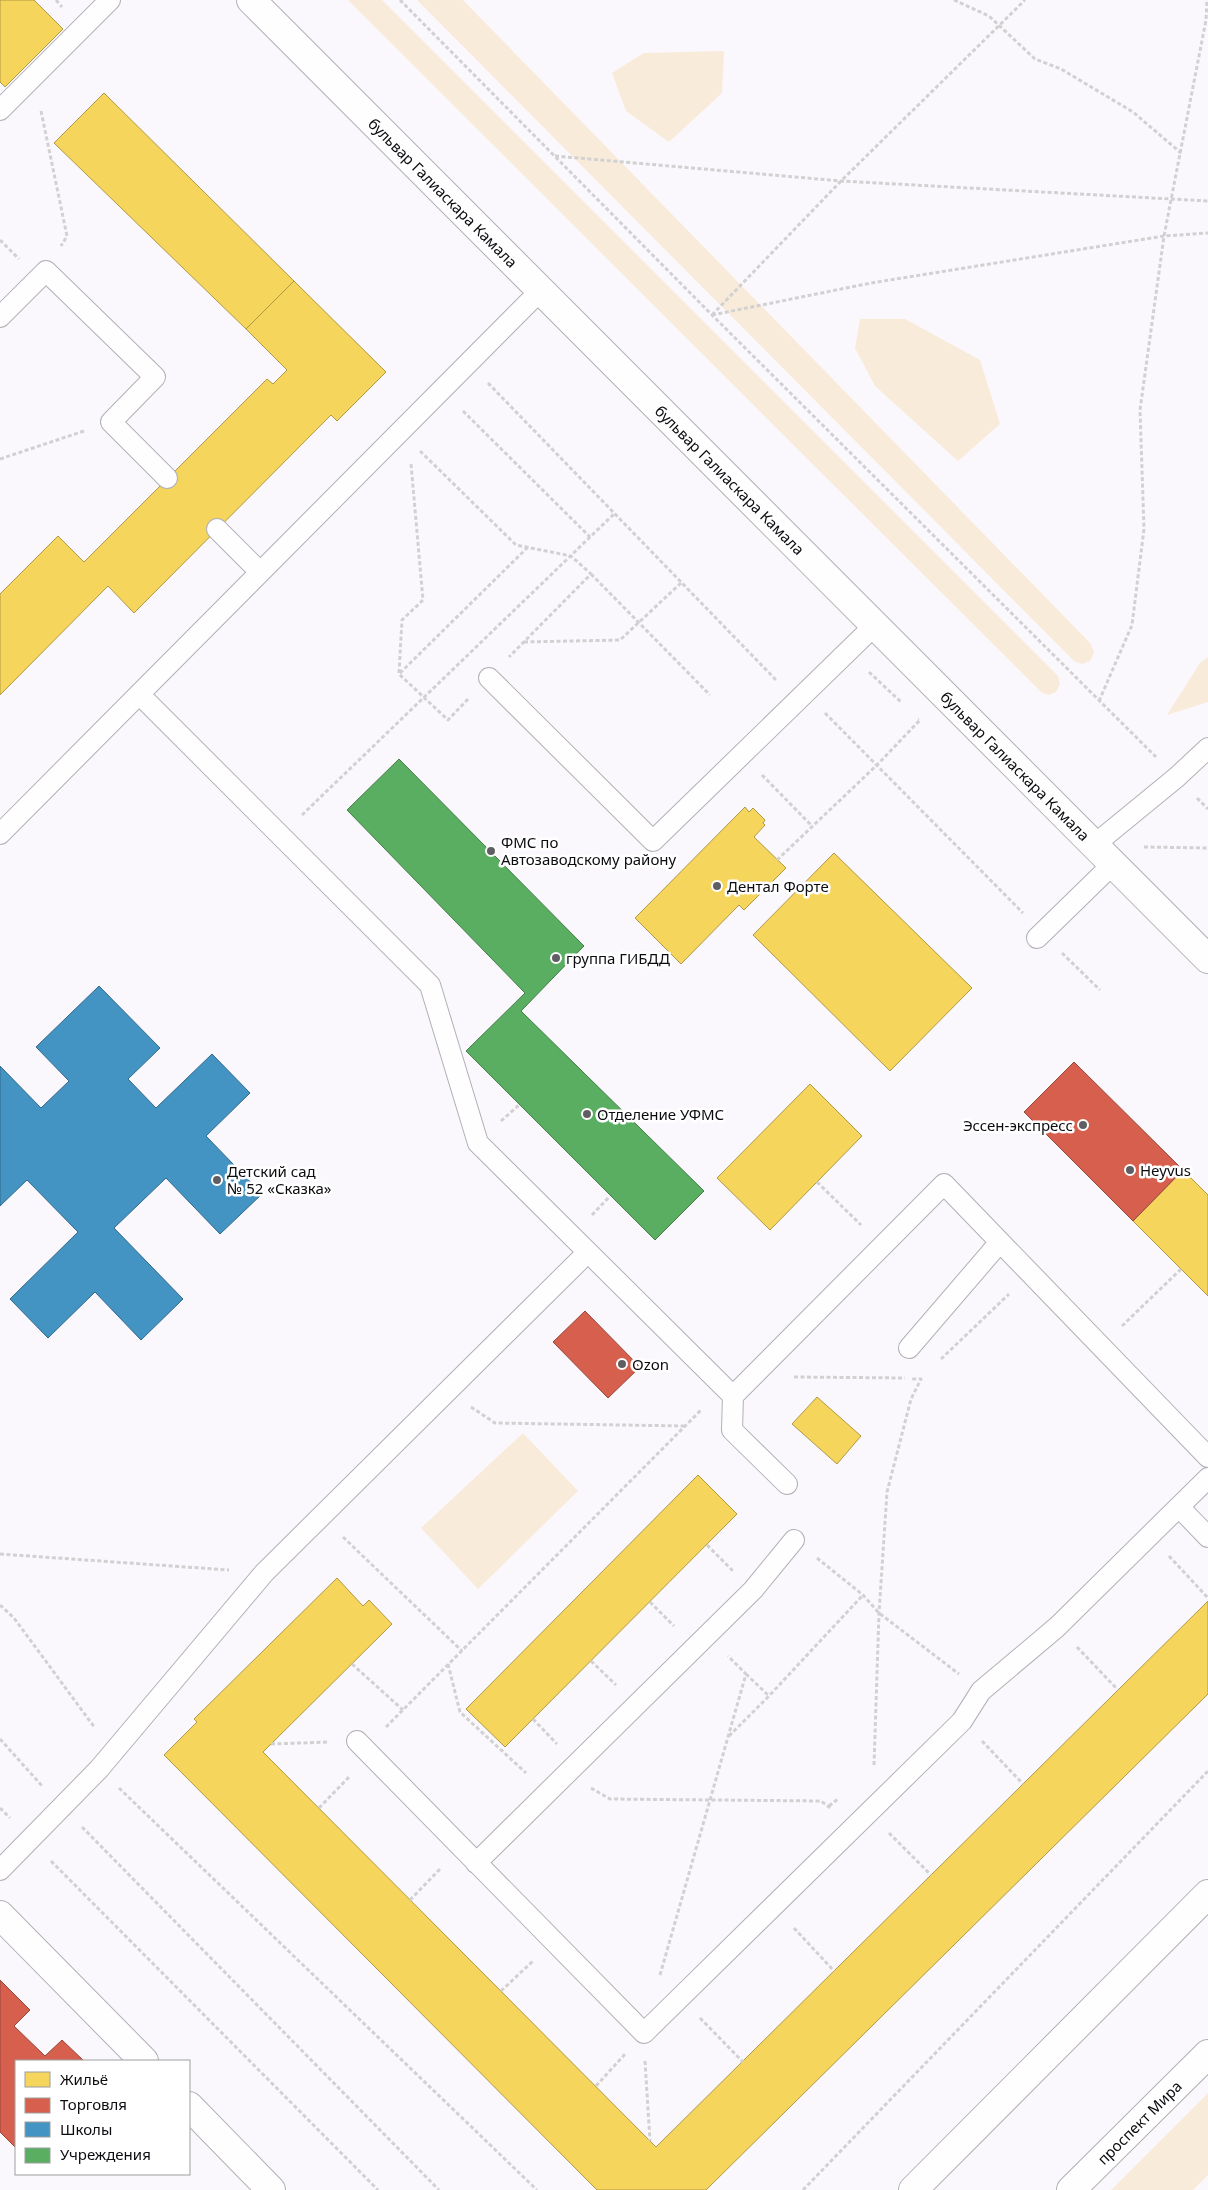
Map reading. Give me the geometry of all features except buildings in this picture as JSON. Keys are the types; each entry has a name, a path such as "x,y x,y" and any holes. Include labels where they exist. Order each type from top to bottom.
{"street":[{"name":"бульвар Галиаскара Камала","path":"251,0 1208,959"},
{"path":"913,2190 1208,1894"},
{"path":"0,1915 143,2060"},
{"name":"проспект Мира","path":"1071,2190 1208,2054"},
{"path":"190,2107 271,2190"}],"lane":[{"path":"0,110 110,0"},
{"path":"0,317 46,272 155,378 111,422 167,478"},
{"path":"0,834 260,572 404,437 441,390 541,290"},
{"path":"218,529 260,572"},
{"path":"489,678 653,841 875,625"},
{"path":"138,694 430,985 478,1143 728,1392 732,1430 787,1484"},
{"path":"1037,938 1101,852 1208,748"},
{"path":"728,1392 752,1377 944,1184 1208,1457"},
{"path":"909,1348 1000,1242"},
{"path":"0,1870 99,1768 264,1573 587,1253"},
{"path":"364,1748 644,2033 962,1721 981,1691 1057,1627 1208,1478"},
{"path":"1179,1507 1208,1537"},
{"path":"476,1863 754,1590 794,1540"}],"path":[{"path":"400,0 712,315 1208,809"},
{"path":"954,0 989,16 1000,24 1035,58 1061,69 1133,112 1181,153"},
{"path":"712,315 841,181 1025,0"},
{"path":"1205,0 1208,4"},
{"path":"1099,701 1132,625 1144,528 1140,410 1159,286 1164,236 1206,20 1205,0"},
{"path":"34,76 67,236 46,272"},
{"path":"555,156 841,181 1208,201"},
{"path":"712,315 871,283 1164,236 1208,233"},
{"path":"441,390 590,537"},
{"path":"0,459 111,422"},
{"path":"404,437 516,545 571,556 710,695"},
{"path":"399,674 402,620 423,600 404,437"},
{"path":"281,836 615,513"},
{"path":"399,674 528,547"},
{"path":"399,674 448,720 591,574"},
{"path":"524,642 620,640 682,582"},
{"path":"860,671 868,671 874,675 907,707"},
{"path":"778,860 877,765 920,720 913,714"},
{"path":"742,754 812,826"},
{"path":"1101,852 1208,848"},
{"path":"817,1182 882,1246"},
{"path":"1102,1347 1181,1269"},
{"path":"935,1366 1030,1273"},
{"path":"890,1791 874,1766 879,1613 887,1492 911,1399 921,1379 928,1372"},
{"path":"752,1377 921,1379"},
{"path":"447,1392 495,1423 686,1426"},
{"path":"319,1808 364,1748 686,1426 728,1392"},
{"path":"321,1516 462,1651"},
{"path":"1150,1536 1208,1598"},
{"path":"794,1540 862,1595 879,1613 981,1691"},
{"path":"707,1545 754,1590"},
{"path":"0,1554 264,1573"},
{"path":"728,1736 769,1696 862,1595"},
{"path":"0,1605 14,1618 113,1752"},
{"path":"1057,1627 1118,1690"},
{"path":"707,1635 769,1696"},
{"path":"352,1664 403,1710"},
{"path":"448,1664 460,1712 547,1792"},
{"path":"660,1977 746,1674"},
{"path":"962,1721 1023,1784"},
{"path":"0,1739 61,1806 439,2190"},
{"path":"271,1744 364,1748"},
{"path":"99,1768 537,2190"},
{"path":"803,2190 1208,1771"},
{"path":"566,1774 610,1799 821,1801 862,1819 931,1875"},
{"path":"0,1808 378,2190"},
{"path":"410,1900 461,1848"},
{"path":"773,1906 834,1971"},
{"path":"501,1991 553,1941"},
{"path":"680,1998 743,2062"},
{"path":"596,2086 644,2033"},
{"path":"644,2033 650,2141"}],"shaded area":[{"path":"348,0 382,0 1058,676 1060,684 1056,692 1048,695 1041,692"},
{"path":"417,0 463,0 1091,644 1094,653 1090,661 1082,664 1074,661"},
{"path":"724,51 722,93 669,142 626,111 612,73 644,53"},
{"path":"860,319 905,319 980,360 1000,424 958,461 875,386 855,348"},
{"path":"1208,657 1208,702 1167,715 1200,663"},
{"path":"523,1433 578,1491 478,1589 421,1528"},
{"path":"1208,2093 1208,2175 1193,2190 1111,2190"}],"place":[{"name":"ФМС по Автозаводскому району","path":"491,851"},
{"name":"Дентал Форте","path":"717,886"},
{"name":"группа ГИБДД","path":"556,958"},
{"name":"Отделение УФМС","path":"587,1114"},
{"name":"Эссен-экспресс","path":"1083,1125"},
{"name":"Heyvus","path":"1130,1170"},
{"name":"Детский сад № 52 «Сказка»","path":"217,1180"},
{"name":"Ozon","path":"622,1364"}]}
